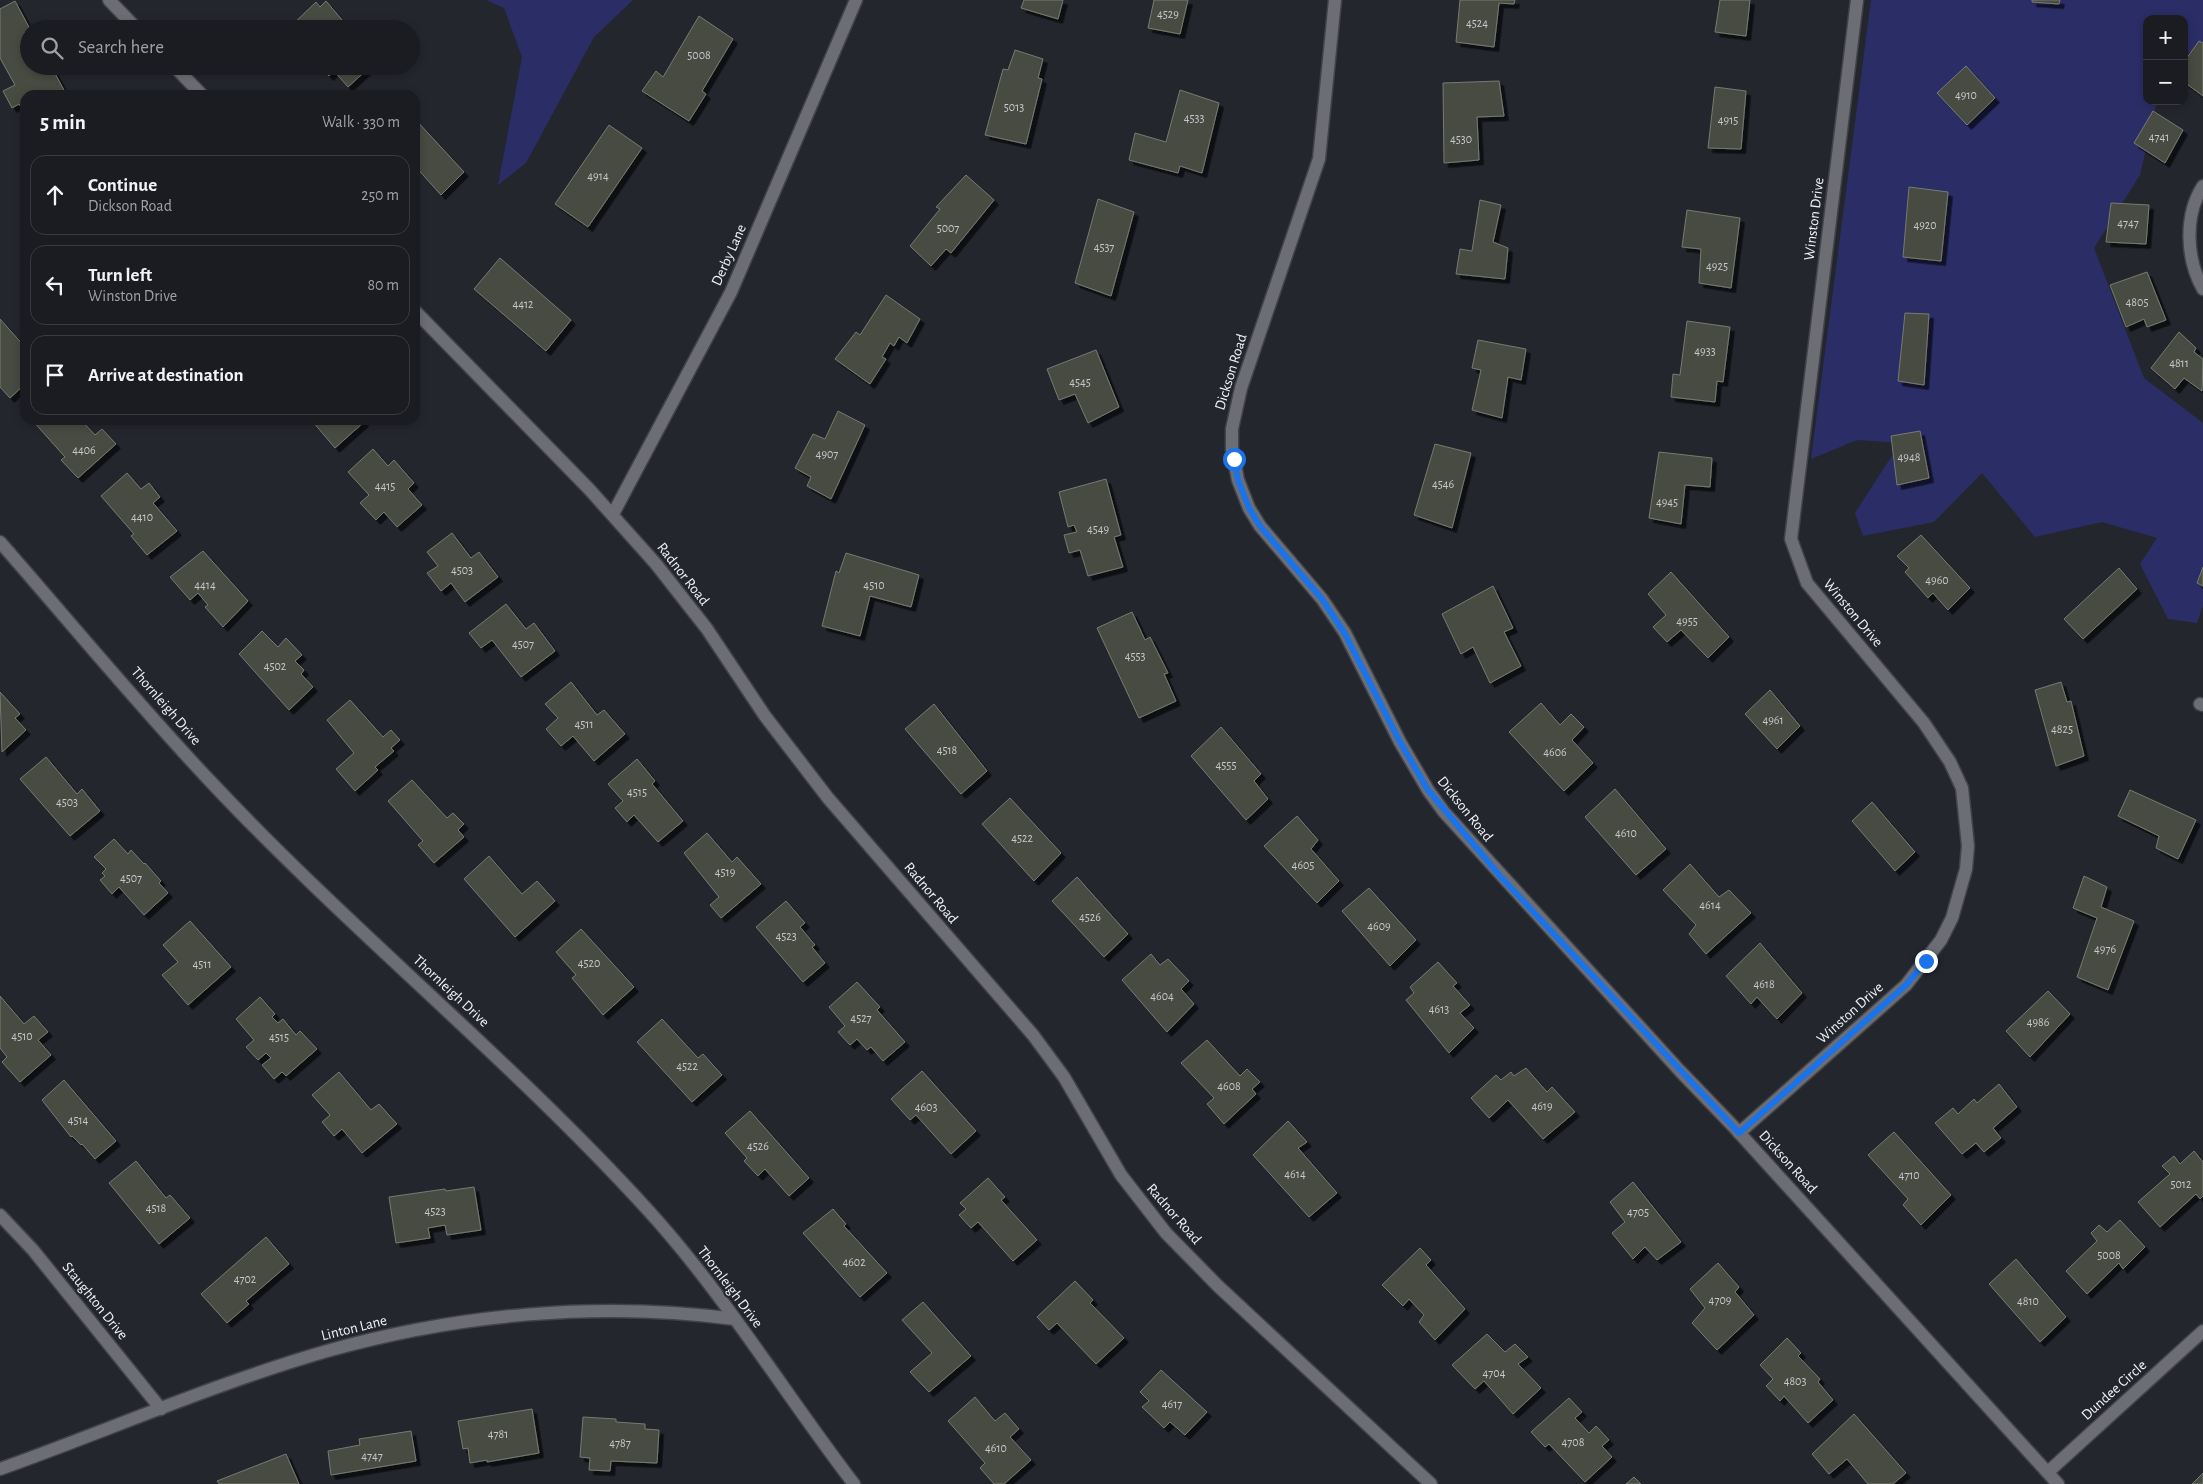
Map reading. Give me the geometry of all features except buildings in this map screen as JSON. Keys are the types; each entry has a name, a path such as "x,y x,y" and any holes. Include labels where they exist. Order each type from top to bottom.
{"street":[{"path":"109,0 128,20"},
{"name":"Derby Lane","path":"613,514 731,292 856,0"},
{"name":"Dickson Road","path":"1335,0 1319,159 1241,388 1234,418 1232,449 1238,480 1249,508 1260,526 1295,565 1345,634 1400,742 1428,790 1444,812 2058,1484"},
{"name":"Winston Drive","path":"1739,1133 1906,985 1941,940 1952,918 1966,869 1968,846 1962,788 1950,762 1924,723 1807,583 1791,539 1857,0"},
{"path":"183,75 197,90"},
{"path":"2203,186 2194,204 2190,230 2195,272 2203,289"},
{"name":"Radnor Road","path":"420,316 613,514 656,564 706,629 765,716 828,798 1033,1035 1067,1082 1121,1175 1157,1223 1218,1286 1431,1484"},
{"name":"Thornleigh Drive","path":"0,542 211,782 337,907 592,1149 689,1258 854,1484"},
{"name":"Staughton Drive","path":"0,1215 33,1250 161,1409"},
{"name":"Linton Lane","path":"0,1469 161,1409 325,1352 376,1338 457,1323 539,1314 612,1311 735,1319"},
{"name":"Dundee Circle","path":"2048,1472 2203,1331"}],"shaded area":[{"path":"486,0 633,0 594,37 526,163 498,185 522,57 504,8"},
{"path":"1871,0 2203,0 2203,48 2188,53 2188,15 2143,15 2143,105 2156,105 2140,175 2094,248 2144,378 2203,423 2203,605 2197,623 2168,619 2140,564 2157,538 2102,522 2035,537 1982,473 1934,522 1863,536 1855,513 1900,443 1857,440 1811,459"}],"route":[{"path":"1234,459 1238,480 1249,508 1260,526 1322,599 1345,634 1366,671 1400,742 1428,790 1444,812 1500,876 1739,1133 1906,985 1926,961"}]}
